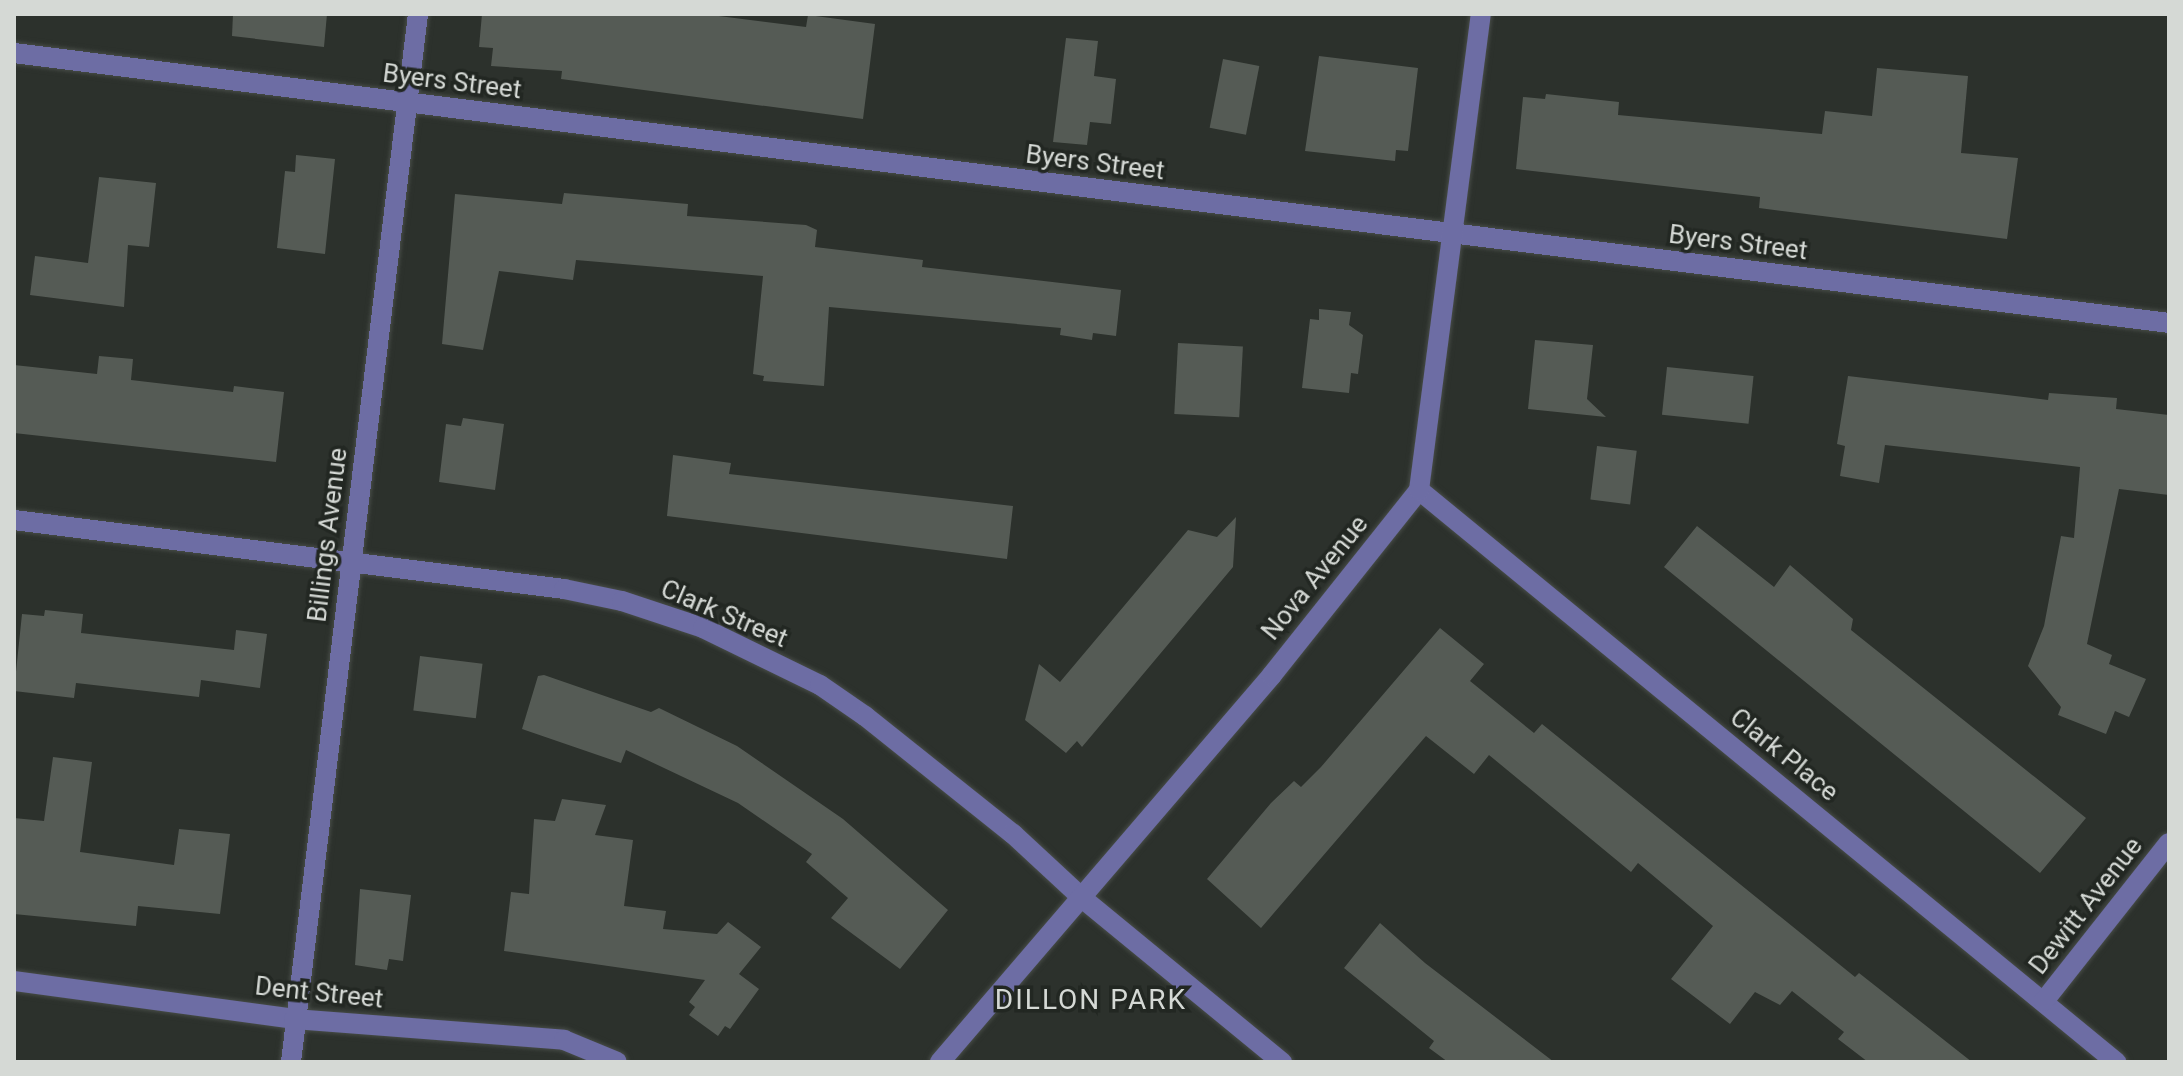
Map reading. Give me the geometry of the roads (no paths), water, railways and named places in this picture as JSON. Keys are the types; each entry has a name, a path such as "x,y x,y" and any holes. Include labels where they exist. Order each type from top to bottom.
{"street":[{"name":"Billings Avenue","path":"291,1062 418,14"},
{"path":"1419,490 1481,14"},
{"name":"Byers Street","path":"14,53 2169,323"},
{"name":"Nova Avenue","path":"940,1062 1272,675 1419,490"},
{"name":"Clark Place","path":"1419,490 2116,1062"},
{"name":"Clark Street","path":"14,520 564,589 622,601 703,628 820,685 865,716 1013,834 1082,898 1282,1062"},
{"name":"Dewitt Avenue","path":"2044,1001 2169,843"},
{"name":"Dent Street","path":"14,981 294,1019 564,1040 617,1062"}],"district":[{"name":"DILLON PARK","path":"1091,1000"}]}
